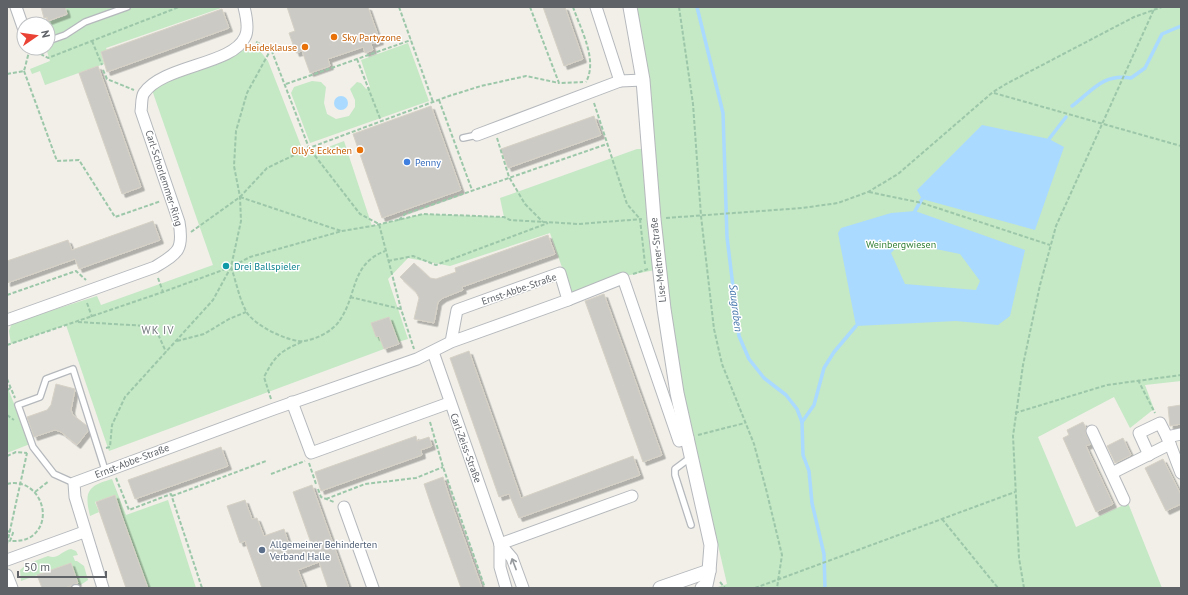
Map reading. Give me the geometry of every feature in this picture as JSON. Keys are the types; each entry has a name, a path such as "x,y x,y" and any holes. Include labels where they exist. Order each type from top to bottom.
{"street":[{"path":"143,94 155,82 235,50 245,37 246,15 244,7"},
{"path":"596,7 620,82"},
{"name":"Lise-Meitner-Straße","path":"630,7 643,80 654,219 664,309 677,393 711,544 709,571 706,585 702,588"},
{"path":"477,135 494,130 620,82 643,80"},
{"name":"Carl-Schorlemmer-Ring","path":"7,320 155,267 175,255 182,239 180,222 142,111 143,94"},
{"name":"Ernst-Abbe-Straße","path":"74,483 292,402 417,359 451,342 568,300 560,273 457,310 451,342"},
{"path":"568,300 624,278 679,441 688,438"},
{"name":"Carl-Zeiss-Straße","path":"433,352 449,403 500,544 500,567 506,588"},
{"path":"292,402 311,453 449,403"},
{"path":"1149,455 1139,433 1160,423 1181,473"},
{"path":"1092,431 1124,500"},
{"path":"1112,473 1149,455 1168,441 1181,434"},
{"path":"74,483 75,497 84,532 103,588"},
{"path":"500,544 632,496"},
{"path":"344,507 373,588"},
{"path":"7,560 84,532"},
{"name":"Carl-Zeiss-Straße","path":"500,544 512,558 523,588"},
{"path":"660,588 709,571"},
{"path":"7,575 12,588"}],"lane":[{"path":"56,38 65,35 85,22 127,7"},
{"path":"463,138 477,135"},
{"path":"74,483 56,476 38,454 33,447 18,405 40,397 46,379 73,368 109,469"},
{"path":"691,525 675,475 676,469 692,457"}],"path":[{"path":"56,55 178,7"},
{"path":"399,7 433,102"},
{"path":"530,7 559,83"},
{"path":"573,7 591,61 590,75 586,82 627,204 640,219 646,270"},
{"path":"679,7 693,104 701,216 717,341 722,364 759,462 782,555 777,588"},
{"path":"7,346 163,292 231,267 250,257 342,231 423,214 579,224 821,206 849,200 868,192 898,174 993,92 1088,40 1154,8 1162,7"},
{"path":"1024,588 1019,558 1013,436 1023,364 1050,245 1056,226 1154,8"},
{"path":"245,37 271,49 286,84 309,148 360,214 379,224 401,309 417,359"},
{"path":"286,84 411,40"},
{"path":"92,41 102,65"},
{"path":"266,461 172,496 171,494 129,510 109,469 106,449 110,447 112,425 125,397 213,300 231,267 240,221 240,197 234,166 236,131 247,93 271,49"},
{"path":"28,56 24,71 58,161 79,160 115,218 171,197"},
{"path":"357,59 381,121"},
{"path":"103,70 107,79 143,94"},
{"path":"7,74 24,71"},
{"path":"182,239 240,197 267,168 309,148 438,100 481,86 526,76 559,83 586,82"},
{"path":"993,92 1181,146"},
{"path":"438,100 472,190"},
{"path":"494,130 509,178 525,204 543,222"},
{"path":"398,220 405,214 608,144"},
{"path":"868,192 922,203 1050,245"},
{"path":"240,197 342,231"},
{"path":"388,261 413,256 436,264 549,222"},
{"path":"274,409 264,377 274,358 285,349 327,332 340,320 360,269 372,256 385,251"},
{"path":"624,280 628,276 659,265"},
{"path":"155,267 163,292"},
{"path":"231,267 246,312 259,324 282,337 303,341"},
{"path":"7,295 76,271 96,288"},
{"path":"84,293 92,317"},
{"path":"350,297 401,309"},
{"path":"176,341 204,334 229,319 246,312"},
{"path":"76,322 148,326 157,332 166,352"},
{"path":"1015,413 1094,388 1138,380 1181,375"},
{"path":"7,379 18,405"},
{"path":"1138,380 1160,423"},
{"path":"7,390 11,388"},
{"path":"427,411 443,467 485,588"},
{"path":"688,438 745,423"},
{"path":"7,456 16,452 38,454"},
{"path":"7,544 22,484 27,453"},
{"path":"271,474 310,459 308,464 316,484"},
{"path":"326,499 366,484 416,478 443,467"},
{"path":"35,492 56,476"},
{"path":"7,484 12,482 22,484 35,492 39,498 43,518 39,528 28,538 10,542 13,533 9,532"},
{"path":"318,489 321,497 344,507"},
{"path":"755,588 1015,492"},
{"path":"172,496 202,588"},
{"path":"942,519 998,588"}],"green space":[{"path":"65,7 221,7 106,48 107,50 101,53 104,64 45,85 40,71 32,74 30,69 50,61 48,56 56,56 56,19 68,15"},
{"name":"Weinbergwiesen","path":"637,7 1181,7 1181,381 1145,385 1154,409 1130,428 1114,397 1038,437 1076,527 1128,503 1162,588 715,588 727,584 686,406 672,330 661,223 651,91"},
{"path":"408,43 429,101 310,143 291,93 294,87 312,81 321,82 326,87 324,103 327,114 336,119 349,116 355,107 355,100 350,89 357,82 361,83 366,89 370,87 361,60"},
{"path":"249,48 260,51 268,61 305,156 344,141 372,226 423,214 504,217 500,198 637,149 646,149 660,269 625,276 572,296 550,233 450,266 408,258 388,279 408,339 398,342 389,317 372,323 384,349 109,451 66,325 11,344 9,331 12,323 97,296 101,305 213,265 152,90 162,81"},
{"path":"7,386 30,444 7,453"},
{"path":"112,479 126,515 168,500 196,588 148,588 115,495 95,502 99,512 90,516 88,508 88,495 90,491 98,484"},
{"path":"71,549 76,551 78,555 73,556 75,561 84,566 88,580 79,586 71,563 21,581 20,570 27,564 48,556 57,556"}],"water":[{"path":"341,96 346,98 348,103 346,108 341,110 336,108 334,103 336,98"},
{"path":"982,125 1049,139 1064,147 1035,230 922,199 917,190"},
{"path":"915,211 1025,250 1010,316 998,325 956,321 856,326 838,233 841,228 891,213","holes":["902,242 960,254 980,281 976,290 905,284 891,253"]}],"building":[{"path":"41,7 65,7 67,14 56,18 56,16 43,16"},
{"name":"Sky Partyzone","path":"287,7 368,7 380,41 371,44 373,50 365,53 363,47 328,59 330,66 310,73 302,51 296,53 289,33 295,31"},
{"path":"543,7 565,7 583,59 564,66"},
{"path":"222,9 229,28 107,72 101,52"},
{"path":"98,66 141,187 122,194 79,73"},
{"name":"Penny","path":"431,106 461,190 382,218 353,134"},
{"path":"594,116 601,135 508,168 501,149"},
{"path":"153,221 160,240 79,269 75,259 7,283 7,261 68,240 72,250"},
{"path":"548,235 555,254 462,287 463,290 443,298 438,302 434,323 414,319 419,298 416,292 400,277 414,263 430,278 436,279 456,272 455,268"},
{"path":"604,294 662,455 643,462 585,301"},
{"path":"389,317 399,344 384,349 379,336 376,337 371,323"},
{"path":"469,351 521,498 633,456 640,475 519,518 509,494 499,497 450,358"},
{"path":"56,384 75,389 71,410 73,415 87,426 88,431 77,445 61,432 55,430 34,437 27,417 47,410 51,405"},
{"path":"1181,405 1181,424 1170,426 1168,407"},
{"path":"1083,422 1086,428 1086,434 1091,444 1086,446 1113,504 1096,512 1063,438 1069,435 1067,430"},
{"path":"416,436 417,441 429,437 432,446 421,450 422,455 321,491 315,472"},
{"path":"1123,438 1131,455 1115,463 1107,446"},
{"path":"221,447 228,466 135,499 128,480"},
{"path":"1163,459 1181,495 1181,504 1166,511 1145,468"},
{"path":"443,477 482,588 461,588 431,505 424,484"},
{"path":"312,485 349,588 328,588 319,562 298,570 305,588 262,588 245,541 240,543 227,506 245,500 252,519 257,518 264,536 284,529 291,550 311,543 293,492"},
{"path":"115,495 148,588 126,588 96,502"},
{"path":"71,563 78,583 65,588 42,588 37,575"}],"waterway":[{"name":"Saugraben","path":"697,7 723,113 727,237 739,336 749,359 764,378 786,395 797,409 802,422 803,455 809,471 812,503 824,554 825,588"},
{"path":"1072,106 1098,84 1113,78 1131,78 1145,68 1162,34 1181,26"},
{"path":"1049,139 1066,117"},
{"path":"915,211 922,199"},
{"path":"802,422 814,405 824,368 834,352 856,326"}],"place":[{"name":"Sky Partyzone","path":"334,37"},
{"name":"Heideklause","path":"305,47"},
{"name":"Olly's Eckchen","path":"360,150"},
{"name":"Penny","path":"407,162"},
{"name":"Drei Ballspieler","path":"226,266"},
{"name":"Allgemeiner Behinderten Verband Halle","path":"262,550"}],"district":[{"name":"WK IV","path":"158,330"}]}
